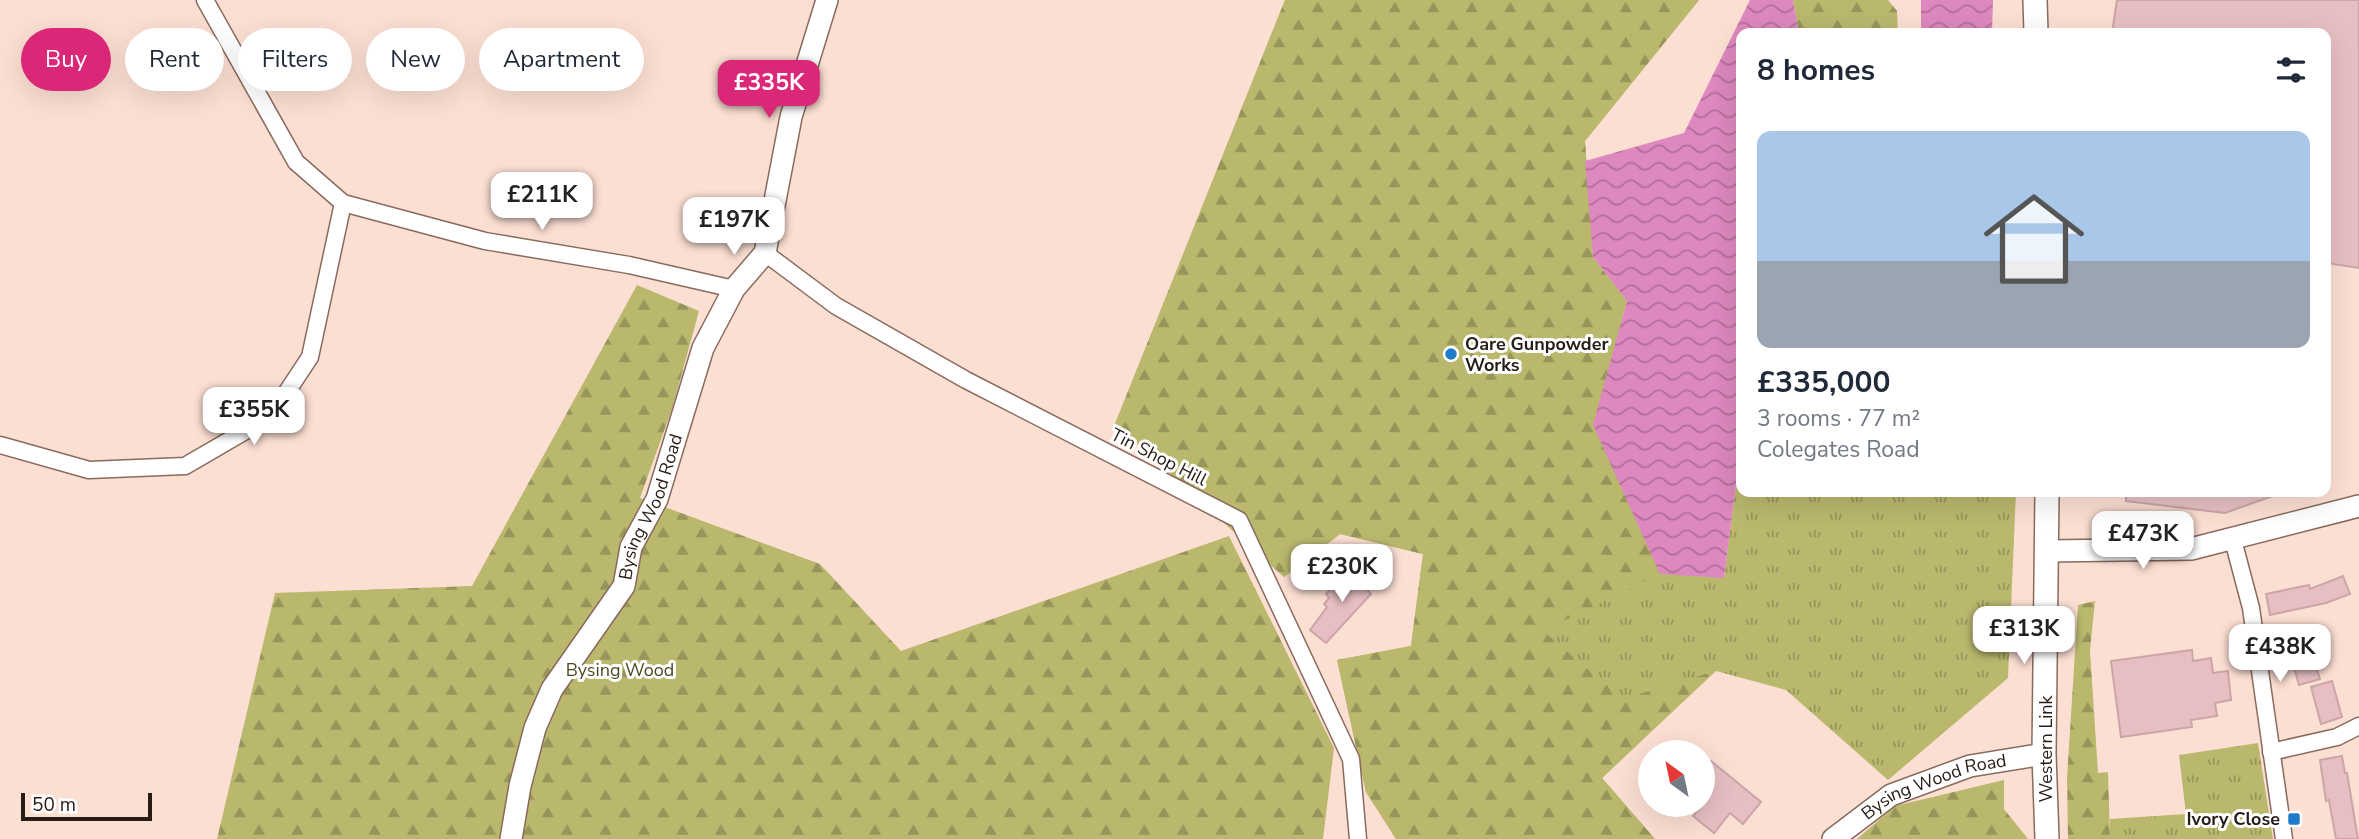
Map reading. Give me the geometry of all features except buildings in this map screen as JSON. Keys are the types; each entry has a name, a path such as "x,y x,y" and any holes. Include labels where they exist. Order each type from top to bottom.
{"main road":[{"path":"2035,0 2036,28"},
{"name":"Western Link","path":"2047,497 2044,754 2047,839"}],"street":[{"path":"205,0 296,162 343,203 485,241 629,265 734,289"},
{"path":"765,253 791,117 827,0"},
{"path":"0,445 89,470 185,466 271,416 310,357 343,203"},
{"name":"Bysing Wood Road","path":"511,839 536,728 552,689 624,586 631,547 657,499 703,348 734,289 765,253"},
{"name":"Tin Shop Hill","path":"765,253 836,306 955,373 1239,520 1351,759 1357,839"},
{"path":"2048,551 2191,549 2359,506"},
{"path":"2233,540 2251,608 2284,839"},
{"path":"2271,752 2337,737 2359,726"},
{"name":"Bysing Wood Road","path":"1833,839 1891,795 1970,766 2044,754"}],"green space":[{"path":"1285,0 1699,0 1585,141 1593,257 1724,578 1736,485 1736,497 2016,497 2008,678 1888,780 1786,690 1716,671 1642,740 1638,740 1638,744 1602,778 1655,839 1396,839 1366,792 1337,660 1411,646 1423,554 1340,534 1284,577 1115,424"},
{"path":"1285,0 1699,0 1585,141 1593,257 1627,301 1593,425 1660,574 1543,631 1623,699 1715,671 1642,740 1638,740 1638,744 1602,778 1655,839 1396,839 1366,792 1337,660 1411,646 1423,554 1340,534 1284,577 1115,424"},
{"path":"1793,0 1888,0 1897,11 1898,28 1798,28"},
{"name":"Bysing Wood","path":"637,285 699,311 673,406 640,498 820,564 901,651 1229,536 1334,748 1323,839 217,839 275,593 472,586"},
{"path":"2095,601 2090,650 2098,773 2108,772 2110,839 2068,839 2067,778 2078,605"},
{"path":"2258,743 2273,839 2110,839 2110,819 2186,814 2179,755"},
{"path":"2004,780 2004,809 2028,839 1857,839 1895,806"}],"water":[{"path":"1750,0 1793,0 1798,28 1736,28"},
{"path":"1921,0 1993,0 1992,28 1921,28"},
{"path":"1736,28 1736,485 1724,578 1660,574 1593,425 1627,301 1593,257 1585,161 1684,133"}],"place":[{"name":"Oare Gunpowder Works","path":"1451,354"},
{"name":"Ivory Close","path":"2294,819"}]}
